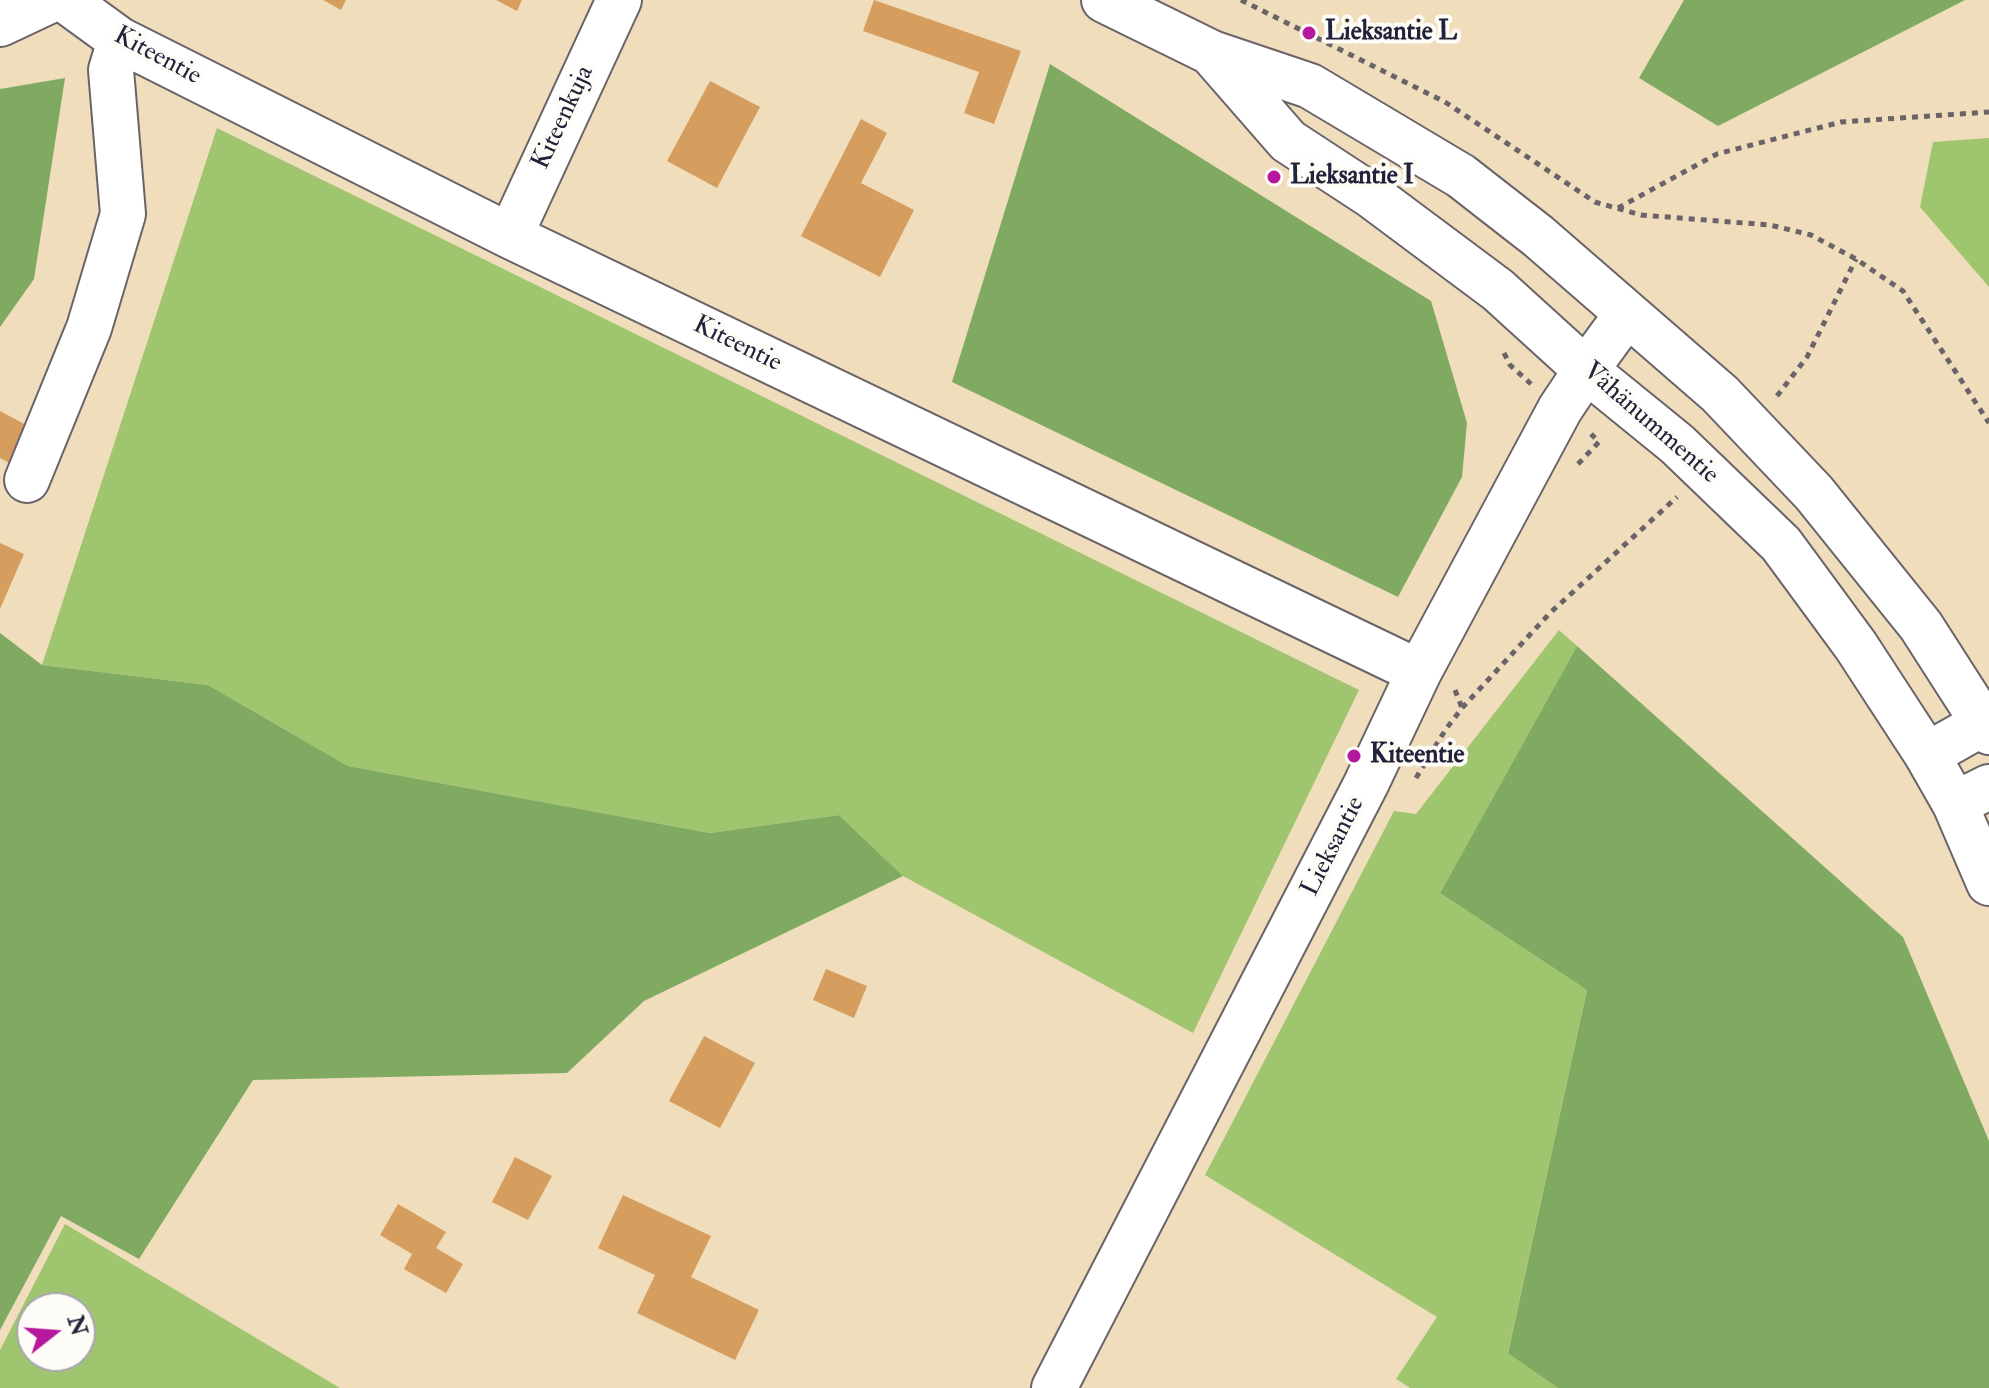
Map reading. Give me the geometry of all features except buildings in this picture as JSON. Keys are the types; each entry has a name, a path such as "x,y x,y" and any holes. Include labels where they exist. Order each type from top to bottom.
{"street":[{"path":"0,24 51,0"},
{"name":"Kiteentie","path":"65,0 120,40 510,236 1419,672"},
{"name":"Kiteenkuja","path":"510,236 619,0"},
{"name":"Vähänummentie","path":"1104,0 1212,53 1310,86 1461,176 1538,236 1720,394 1814,493 1921,626 1987,725"},
{"path":"27,480 89,328 123,214 111,70 120,40"},
{"name":"Vähänummentie","path":"1212,53 1288,141 1372,196 1498,290 1586,370 1677,444 1781,544 1856,646 1927,755 1972,796 1989,883"},
{"name":"Lieksantie","path":"1054,1388 1366,784 1419,672 1560,409 1627,314"},
{"path":"1927,755 1987,725"}],"path":[{"path":"1241,0 1445,102 1595,202 1641,215 1770,225 1811,235 1856,259 1903,291 1989,423"},
{"path":"1618,208 1717,154 1841,122 1989,112"},
{"path":"1775,399 1807,357 1856,259"},
{"path":"1366,784 1404,798 1462,708 1550,613 1682,492"}],"green space":[{"path":"1684,0 1965,0 1718,126 1639,78"},
{"path":"1050,64 1431,301 1467,423 1462,477 1398,597 952,382"},
{"path":"65,78 34,279 0,327 0,89"},
{"path":"217,128 1359,690 1193,1033 903,876 839,815 710,833 348,766 208,685 42,665"},
{"path":"1989,138 1989,287 1920,207 1933,142"},
{"path":"1559,630 1577,646 1440,893 1587,990 1508,1352 1558,1388 1410,1388 1396,1379 1437,1317 1205,1175 1394,811 1416,814"},
{"path":"0,633 42,665 208,685 348,766 710,833 839,815 903,876 644,1001 567,1073 253,1080 139,1259 61,1216 20,1292 16,1292 16,1300 0,1330"},
{"path":"1577,646 1903,937 1989,1141 1989,1388 1558,1388 1508,1353 1587,990 1440,893"},
{"path":"65,1224 340,1388 0,1388 0,1350 16,1319 16,1372 96,1372 96,1292 30,1292"}],"place":[{"name":"Lieksantie L","path":"1309,33"},
{"name":"Lieksantie I","path":"1274,177"},
{"name":"Kiteentie","path":"1354,756"}]}
